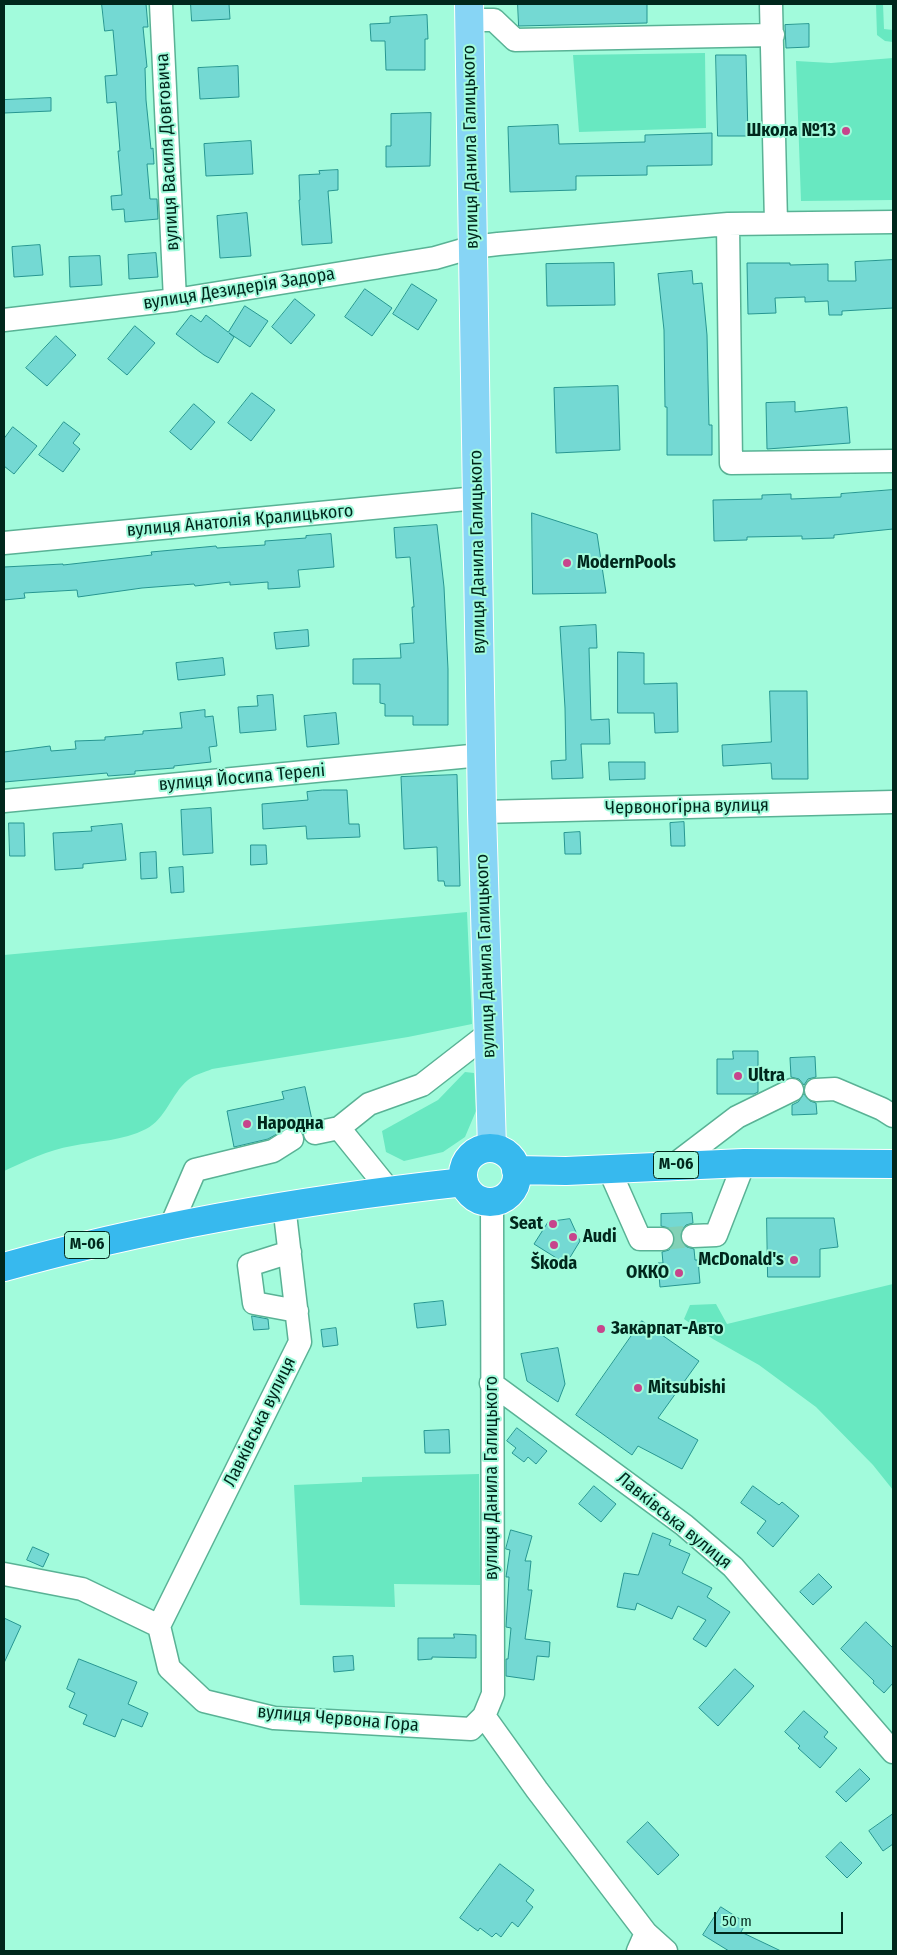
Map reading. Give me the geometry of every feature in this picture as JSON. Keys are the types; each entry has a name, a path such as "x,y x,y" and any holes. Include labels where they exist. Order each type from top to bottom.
{"highway":[{"path":"492,1148 503,1152 512,1160 516,1170 516,1181 511,1191 503,1198 492,1202 480,1200 469,1192 464,1182 463,1171 466,1161 482,1149 492,1148"},
{"name":"М-06","path":"516,1170 566,1171 744,1162 893,1164"},
{"name":"М-06","path":"4,1266 74,1247 284,1205 389,1190 464,1182"}],"main road":[{"name":"вулиця Данила Галицького","path":"470,12 472,248 482,812 492,1148"}],"street":[{"name":"вулиця Василя Довговича","path":"161,4 175,300"},
{"path":"771,4 776,223"},
{"path":"470,12 494,20 515,40 773,35"},
{"name":"вулиця Дезидерія Задора","path":"4,320 175,300 435,258 472,248 498,244 728,224 893,222"},
{"path":"728,224 731,463 893,461"},
{"name":"вулиця Анатолія Кралицького","path":"4,543 477,498"},
{"name":"вулиця Йосипа Терелі","path":"4,800 481,755"},
{"name":"Червоногірна вулиця","path":"482,812 893,802"},
{"path":"314,1133 339,1128 369,1104 422,1085 489,1034"},
{"path":"816,1090 835,1089 882,1109 893,1116"},
{"path":"674,1165 737,1117 792,1090"},
{"path":"339,1128 389,1190"},
{"path":"170,1228 195,1170 273,1152 292,1139"},
{"path":"693,1236 716,1235 744,1162"},
{"path":"609,1168 640,1239 662,1239"},
{"name":"вулиця Данила Галицького","path":"484,1716 493,1694 492,1202"},
{"name":"Лавківська вулиця","path":"159,1626 300,1342 284,1205"},
{"path":"290,1252 249,1265 254,1303 297,1311"},
{"name":"Лавківська вулиця","path":"492,1383 684,1525 733,1567 893,1752"},
{"path":"4,1574 82,1589 159,1626"},
{"name":"вулиця Червона Гора","path":"159,1626 169,1668 204,1702 274,1718 442,1728 471,1729 484,1716"},
{"path":"484,1716 642,1942 666,1951"}],"green space":[{"path":"876,4 883,4 884,29 893,30 893,42 885,41 877,35"},
{"path":"705,53 706,128 579,132 573,55"},
{"name":"Школа №13","path":"893,58 893,200 801,201 796,61 831,63"},
{"path":"467,912 472,1024 408,1037 212,1069 188,1080 177,1092 159,1119 146,1129 128,1136 54,1150 4,1171 4,955"},
{"path":"465,1072 474,1073 476,1111 465,1137 443,1152 404,1161 386,1152 382,1131 438,1100"},
{"path":"893,1284 893,1490 873,1465 816,1407 759,1365 713,1339 684,1319 690,1305 716,1304 727,1324"},
{"path":"479,1474 480,1585 394,1584 395,1607 300,1605 294,1485 362,1482 362,1477"}],"building":[{"path":"102,4 146,4 148,27 143,27 147,67 145,68 146,100 154,164 147,164 150,199 157,199 158,219 125,222 124,209 112,210 111,196 122,195 118,151 120,151 116,102 107,103 105,76 117,75 113,30 105,31"},
{"path":"191,4 229,4 230,19 192,21"},
{"path":"518,4 647,4 647,23 519,26"},
{"path":"427,15 428,39 425,39 425,70 386,70 385,41 371,41 370,24 390,23 390,17"},
{"path":"809,24 809,47 786,48 785,25"},
{"path":"716,55 746,55 748,136 718,136"},
{"path":"238,66 239,97 200,99 198,68"},
{"path":"51,98 51,111 4,113 4,100"},
{"path":"431,113 430,166 386,167 386,146 391,146 391,114"},
{"path":"558,125 559,144 645,142 645,135 712,133 712,165 647,166 647,175 576,176 576,190 510,192 508,127"},
{"path":"251,141 253,174 206,176 204,144"},
{"path":"338,170 338,190 328,191 332,243 302,245 299,175 320,174 319,171"},
{"path":"247,213 251,256 220,258 217,216"},
{"path":"40,245 43,275 14,277 12,247"},
{"path":"156,253 158,277 129,279 128,255"},
{"path":"100,256 102,285 70,287 69,257"},
{"path":"893,260 893,308 842,311 842,315 829,315 828,301 805,302 805,297 775,298 776,313 748,314 747,263 828,264 828,281 856,281 855,262"},
{"path":"614,263 615,305 547,306 546,264"},
{"path":"692,271 693,284 702,283 707,335 709,425 712,425 712,455 667,455 664,330 658,274"},
{"path":"412,284 437,300 418,330 393,314"},
{"path":"365,289 392,308 372,336 345,317"},
{"path":"295,299 315,315 291,344 272,327"},
{"path":"245,306 268,321 250,347 229,333 234,337 218,363 176,334 191,315 201,322 206,315 228,332"},
{"path":"135,326 155,343 127,375 108,359"},
{"path":"56,336 76,355 47,386 26,368"},
{"path":"618,386 620,450 556,453 554,388"},
{"path":"252,393 275,410 251,441 228,423"},
{"path":"795,402 795,412 847,407 850,443 767,449 766,403"},
{"path":"194,404 215,422 191,450 170,432"},
{"path":"64,422 80,434 73,443 80,449 63,472 39,455"},
{"path":"13,427 37,446 14,474 4,466 4,439"},
{"path":"893,490 893,529 834,535 834,538 802,539 802,536 747,537 747,540 714,541 713,500 762,499 762,495 791,494 791,499 841,497 841,494"},
{"name":"ModernPools","path":"532,513 597,534 606,593 533,594"},
{"path":"437,525 444,587 448,669 448,725 413,725 413,716 385,716 385,704 380,703 380,684 353,684 353,659 401,658 400,644 414,643 412,607 414,607 410,557 396,558 394,528"},
{"path":"331,534 334,567 298,570 300,587 268,589 268,582 230,585 230,582 195,586 194,584 142,588 78,597 77,590 24,593 25,598 4,600 4,567 63,565 152,555 151,552 216,546 217,548 265,545 265,541"},
{"path":"596,625 597,648 589,648 591,720 609,719 610,744 581,744 583,778 552,779 551,761 566,760 560,627"},
{"path":"308,630 309,646 276,649 274,633"},
{"path":"618,652 644,653 644,684 677,683 678,732 655,733 654,713 618,713"},
{"path":"223,658 225,675 178,680 176,663"},
{"path":"770,691 807,691 808,779 772,779 771,763 723,766 722,745 771,742"},
{"path":"273,695 276,730 240,733 238,707 258,706 257,696"},
{"path":"205,710 205,717 213,716 217,746 209,747 211,762 174,766 174,768 135,771 135,774 108,776 107,773 4,782 4,752 50,746 51,751 76,749 75,741 105,740 105,737 143,734 143,731 182,728 180,713"},
{"path":"336,713 339,744 307,747 304,716"},
{"path":"609,762 645,762 645,779 610,780"},
{"path":"457,775 460,886 445,886 444,881 438,881 437,847 404,849 401,777"},
{"path":"347,790 349,824 359,824 360,837 307,839 306,826 263,829 262,804 308,800 307,792"},
{"path":"211,808 213,853 183,855 181,810"},
{"path":"684,822 685,846 671,846 670,823"},
{"path":"9,823 24,823 25,856 10,856"},
{"path":"122,824 126,860 83,864 83,868 55,870 53,833 92,831 91,827"},
{"path":"580,832 581,854 565,854 564,833"},
{"path":"251,845 266,845 267,864 251,865"},
{"path":"156,852 157,878 141,879 140,853"},
{"path":"183,867 184,892 171,893 169,868"},
{"name":"Ultra","path":"733,1051 758,1051 758,1092 754,1094 717,1094 717,1059 733,1059"},
{"path":"815,1057 816,1077 808,1079 804,1085 799,1079 791,1077 790,1058"},
{"path":"305,1087 312,1120 306,1124 302,1131 298,1127 291,1126 268,1139 234,1147 227,1111 284,1099 282,1092"},
{"path":"804,1094 810,1101 816,1103 817,1114 792,1115 792,1105 798,1102"},
{"path":"692,1213 693,1223 686,1225 680,1237 682,1243 694,1249 695,1260 698,1260 700,1283 660,1287 658,1263 663,1263 662,1252 669,1250 674,1245 675,1239 674,1233 669,1228 661,1226 661,1214"},
{"name":"McDonald's","path":"767,1218 834,1218 838,1247 820,1249 820,1277 768,1277"},
{"path":"570,1219 580,1241 566,1264 534,1244 548,1222"},
{"path":"443,1301 446,1325 417,1328 414,1304"},
{"path":"252,1316 268,1319 269,1329 254,1330"},
{"path":"642,1321 699,1361 658,1418 698,1440 682,1469 638,1446 632,1455 576,1415"},
{"path":"336,1328 338,1345 323,1347 321,1330"},
{"path":"558,1348 565,1384 558,1402 527,1381 521,1354"},
{"path":"517,1428 547,1451 536,1464 528,1457 524,1462 512,1453 516,1448 507,1441"},
{"path":"449,1430 450,1453 425,1453 424,1431"},
{"path":"594,1486 616,1504 601,1522 579,1504"},
{"path":"753,1486 779,1505 782,1502 799,1516 773,1547 757,1533 766,1521 741,1503"},
{"path":"511,1530 532,1536 525,1561 531,1561 528,1590 532,1590 525,1639 550,1642 549,1657 537,1656 534,1680 506,1676 506,1659 508,1659 511,1628 506,1627 509,1577 506,1577 510,1550 506,1549"},
{"path":"653,1533 671,1540 669,1545 690,1554 682,1573 712,1588 707,1597 730,1612 706,1647 693,1639 706,1620 678,1606 672,1619 637,1603 635,1610 617,1607 624,1573 638,1575"},
{"path":"33,1547 49,1554 43,1567 27,1560"},
{"path":"819,1574 832,1587 813,1605 800,1592"},
{"path":"4,1618 21,1626 4,1663"},
{"path":"866,1622 893,1648 893,1683 884,1693 841,1649"},
{"path":"454,1634 476,1635 476,1658 432,1657 432,1659 418,1660 418,1638 454,1638"},
{"path":"353,1656 354,1670 334,1672 333,1657"},
{"path":"79,1659 137,1682 128,1704 148,1713 142,1727 122,1719 115,1737 83,1724 87,1715 69,1707 75,1693 67,1689"},
{"path":"735,1669 754,1686 718,1726 699,1708"},
{"path":"804,1711 828,1732 824,1737 837,1748 820,1768 798,1748 800,1746 785,1732"},
{"path":"860,1769 870,1779 846,1802 836,1792"},
{"path":"893,1814 893,1844 883,1851 869,1831"},
{"path":"648,1822 679,1855 658,1875 627,1842"},
{"path":"841,1842 862,1863 847,1878 826,1857"},
{"path":"500,1864 534,1890 526,1901 533,1907 518,1927 512,1922 501,1937 496,1933 492,1937 480,1928 478,1931 460,1918"},
{"path":"721,1907 746,1923 741,1932 781,1951 729,1951 703,1935"}],"tunnel":[{"path":"662,1239 693,1236"}],"place":[{"name":"Школа №13","path":"846,131"},
{"name":"ModernPools","path":"567,563"},
{"name":"Ultra","path":"738,1076"},
{"name":"Народна","path":"247,1124"},
{"name":"Seat","path":"553,1224"},
{"name":"Audi","path":"573,1237"},
{"name":"Škoda","path":"554,1245"},
{"name":"McDonald's","path":"794,1260"},
{"name":"ОККО","path":"679,1273"},
{"name":"Закарпат-Авто","path":"601,1329"},
{"name":"Mitsubishi","path":"638,1388"}]}
